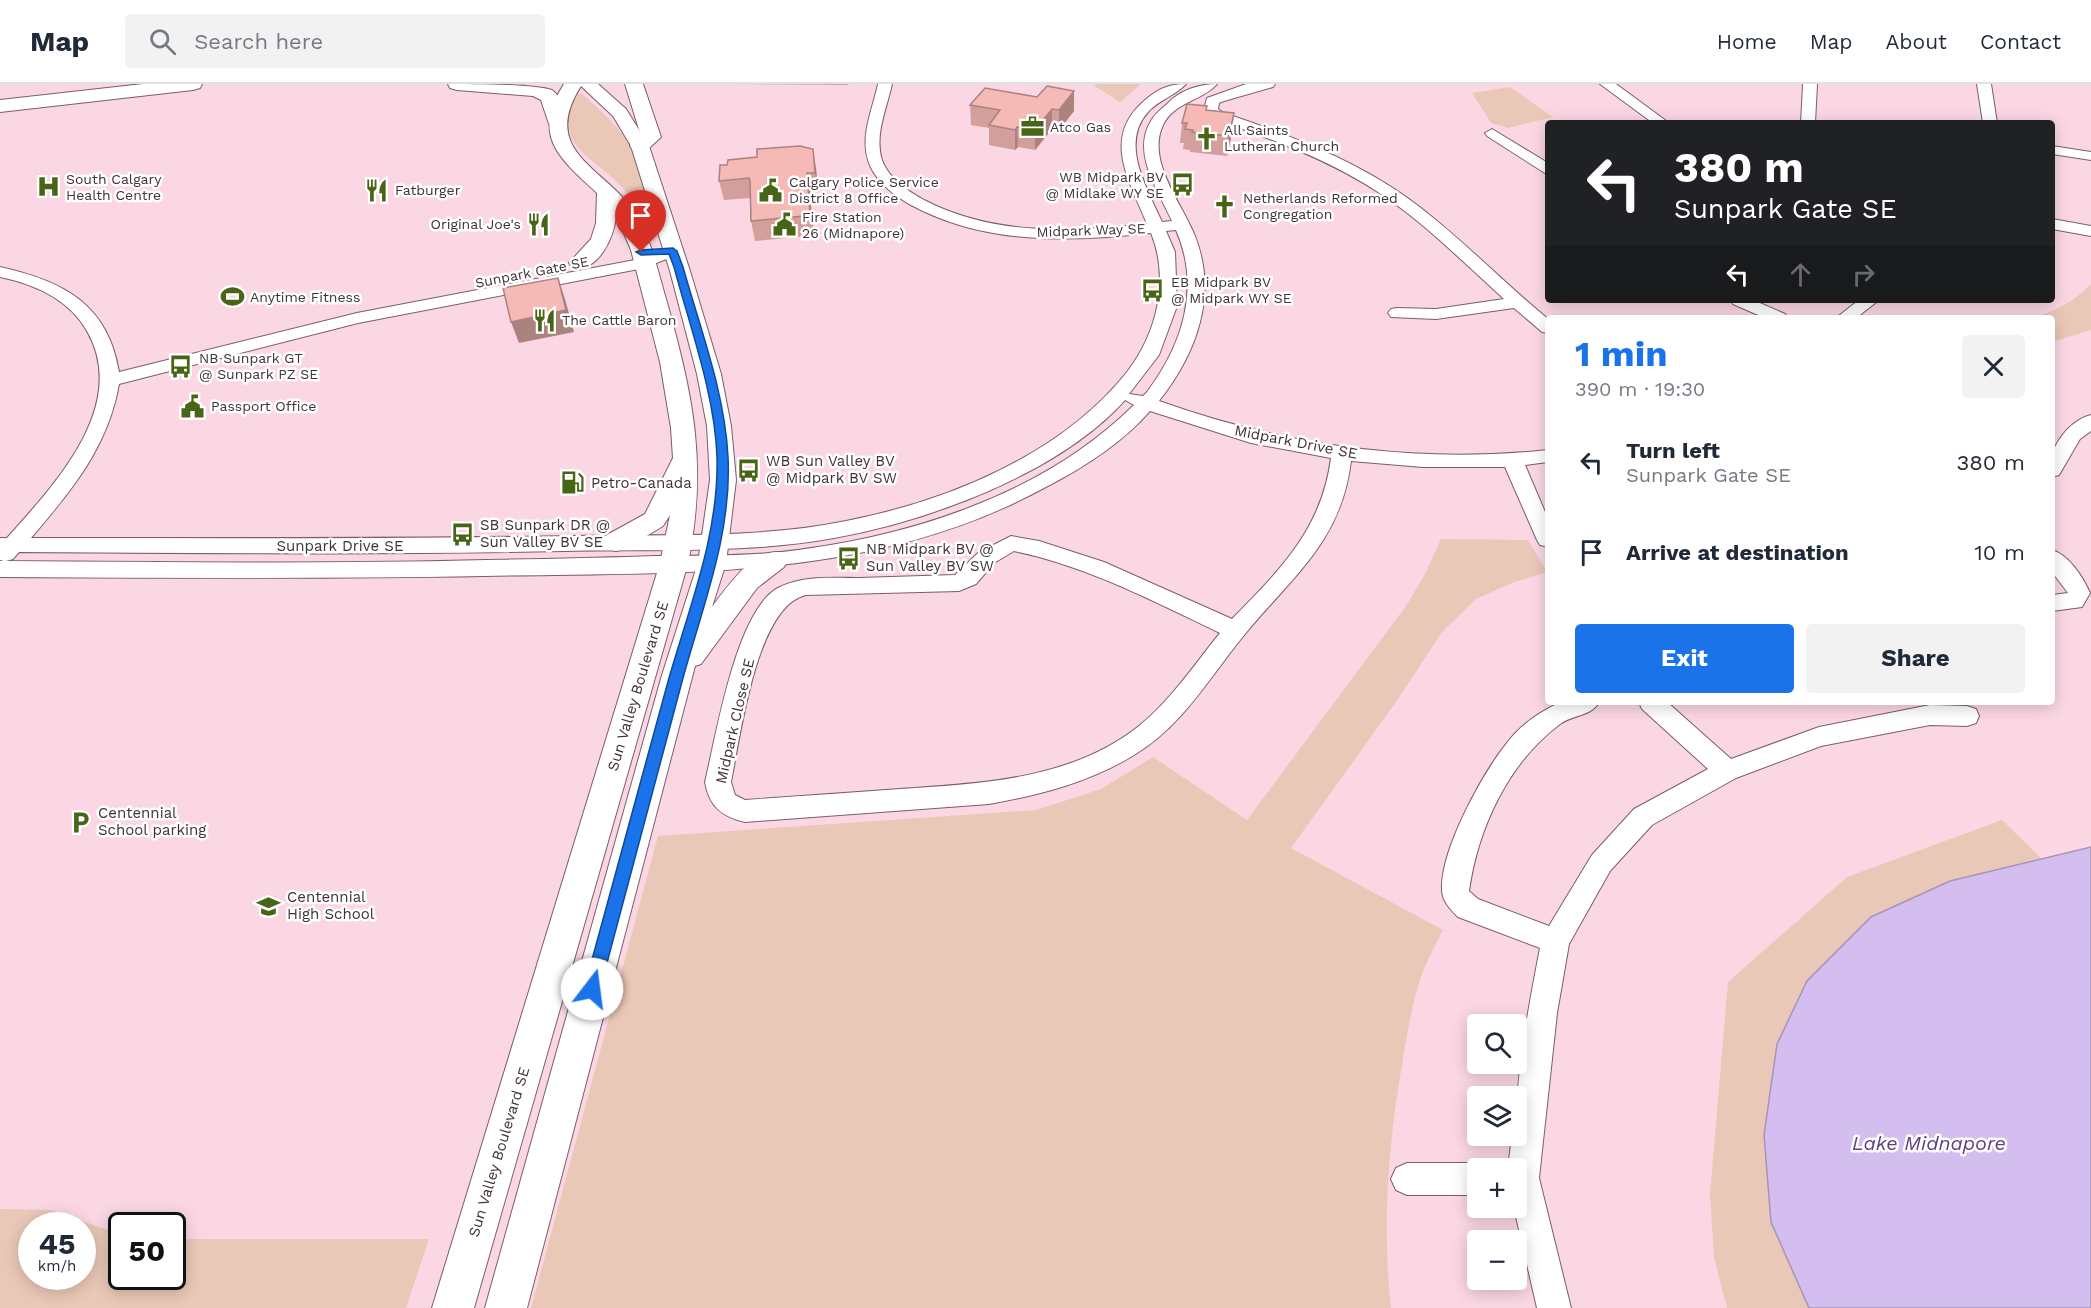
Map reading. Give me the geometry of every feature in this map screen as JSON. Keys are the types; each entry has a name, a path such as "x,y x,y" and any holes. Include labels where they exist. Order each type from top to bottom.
{"highway":[{"path":"0,99 109,84"},
{"path":"0,106 193,84"},
{"path":"457,84 528,90 545,94 551,100 556,120"},
{"path":"634,84 651,137 640,146"}],"main road":[{"path":"556,120 573,84"},
{"path":"506,1308 677,675 714,552 723,480 719,426 702,348 640,146 620,113 588,84"},
{"name":"Sun Valley Boulevard SE","path":"453,1308 677,552 687,496 684,421 673,361 642,258 624,210 607,190 567,154 561,144 556,120"},
{"path":"579,263 596,248 606,231 607,190"},
{"path":"616,542 654,520 670,493 686,450"},
{"path":"677,675 747,581 774,560"}],"street":[{"name":"Midpark Way SE","path":"885,84 872,140 875,160 885,177 893,185 923,206 963,221 1029,233 1069,234 1181,225"},
{"path":"714,552 863,525 911,512 963,493 1016,471 1051,449 1085,426 1120,394 1141,369 1157,342 1170,302 1170,266 1157,228 1132,170 1128,158 1127,139 1132,124 1144,107 1162,93 1179,84"},
{"path":"677,552 714,552 774,560 871,544 927,530 976,513 1045,480 1104,443 1146,404 1170,374 1191,330 1197,302 1195,265 1149,148 1150,138 1158,120 1173,104 1210,84"},
{"path":"1268,84 1242,88 1221,96 1212,101 1211,110 1219,116 1307,147 1379,186 1434,227 1545,326"},
{"path":"1607,84 1658,120"},
{"path":"1808,120 1810,84"},
{"path":"1984,84 1990,120"},
{"path":"1492,133 1545,168"},
{"path":"2055,150 2091,156"},
{"path":"2055,225 2091,231"},
{"name":"Sunpark Gate SE","path":"111,373 673,251"},
{"name":"Sunpark Gate SE","path":"111,373 330,314 579,263 642,258"},
{"path":"0,272 30,280 54,291 83,311 101,335 111,373 103,417 83,456 4,550"},
{"path":"1397,313 1436,314 1516,302"},
{"path":"1746,303 1772,315"},
{"path":"1849,315 1866,303"},
{"name":"Midpark Drive SE","path":"1120,394 1213,426 1342,453 1455,462 1513,461 1545,456"},
{"path":"2055,465 2073,435 2091,421"},
{"name":"Midpark Close SE","path":"1235,630 1163,597 1054,552 1011,543 986,558 968,578 959,583 806,587 790,590 772,605 751,647 718,782 719,793 726,804 733,809 745,810 988,793 1024,788 1067,776 1125,749 1165,716 1235,630 1282,580 1316,537 1333,502 1342,453"},
{"path":"1513,461 1545,534"},
{"name":"Sunpark Drive SE","path":"4,550 452,546 616,542 677,552"},
{"name":"Sunpark Drive SE","path":"0,569 351,572 677,552"},
{"path":"2055,561 2074,582 2079,593 2074,601 2055,603"},
{"path":"1555,941 1467,908 1458,899 1455,891 1459,865 1476,815 1516,749 1553,716 1580,705"},
{"path":"1654,705 1727,771"},
{"path":"1523,1158 1542,1013 1555,941 1601,863 1643,817 1727,771 1819,737 1930,715 1967,716"},
{"path":"1407,1179 1467,1179"},
{"path":"1527,1205 1554,1308"}],"shaded area":[{"path":"1141,84 1120,102 1093,85"},
{"path":"1510,87 1553,117 1508,128 1491,123 1472,93"},
{"path":"575,94 582,94 604,114 624,136 635,153 656,221 656,229 648,230 626,191 576,145 568,124"},
{"path":"2091,284 2091,330 2055,341 2055,315 2041,315 2078,296"},
{"path":"1441,539 1528,540 1545,569 1545,573 1512,583 1476,599 1442,632 1396,702 1291,848 1443,930 1423,971 1416,994 1397,1095 1390,1156 1387,1216 1391,1308 531,1308 658,836 1036,810 1101,789 1153,757 1247,820 1406,606 1425,574"},
{"path":"2002,820 2042,859 1950,881 1771,1222 1809,1308 1727,1308 1714,1257 1710,1194 1728,982 1847,877"},
{"path":"0,1209 58,1212 18,1212 18,1290 96,1290 96,1226 108,1229 108,1290 186,1290 186,1239 429,1239 406,1308 0,1308"}],"water":[{"name":"Lake Midnapore","path":"2091,847 2091,1308 1809,1308 1771,1222 1764,1135 1777,1044 1807,981 1871,917 1950,881"}],"building":[{"path":"1047,86 1074,91 1059,110 1052,109 1035,130 1017,127 1015,130 989,125 1000,110 970,105 985,88 1037,97"},
{"path":"1187,104 1207,106 1206,110 1234,113 1229,136 1192,132 1193,130 1185,129 1187,123 1182,123"},
{"path":"800,146 813,149 815,173 807,173 810,213 804,213 804,216 751,221 749,178 719,181 720,165 727,165 728,160 757,157 757,149"},
{"path":"558,278 566,310 511,322 503,288"}],"place":[{"name":"Atco Gas","path":"1032,127"},
{"name":"All Saints Lutheran Church","path":"1206,138"},
{"name":"WB Midpark BV @ Midlake WY SE","path":"1182,185"},
{"name":"South Calgary Health Centre","path":"48,187"},
{"name":"Fatburger","path":"377,190"},
{"name":"Calgary Police Service District 8 Office","path":"771,190"},
{"name":"Netherlands Reformed Congregation","path":"1225,206"},
{"name":"Original Joe's","path":"539,224"},
{"name":"Fire Station 26 (Midnapore)","path":"784,225"},
{"name":"EB Midpark BV @ Midpark WY SE","path":"1153,290"},
{"name":"Anytime Fitness","path":"232,297"},
{"name":"The Cattle Baron","path":"544,320"},
{"name":"NB Sunpark GT @ Sunpark PZ SE","path":"181,366"},
{"name":"Passport Office","path":"193,406"},
{"name":"WB Sun Valley BV @ Midpark BV SW","path":"748,470"},
{"name":"Petro-Canada","path":"573,483"},
{"name":"SB Sunpark DR @ Sun Valley BV SE","path":"462,534"},
{"name":"NB Midpark BV @ Sun Valley BV SW","path":"848,558"},
{"name":"Centennial School parking","path":"80,822"},
{"name":"Centennial High School","path":"269,906"}],"route":[{"path":"592,989 677,675 712,562 723,480 723,455 715,401 679,267 673,251 641,252"}]}
